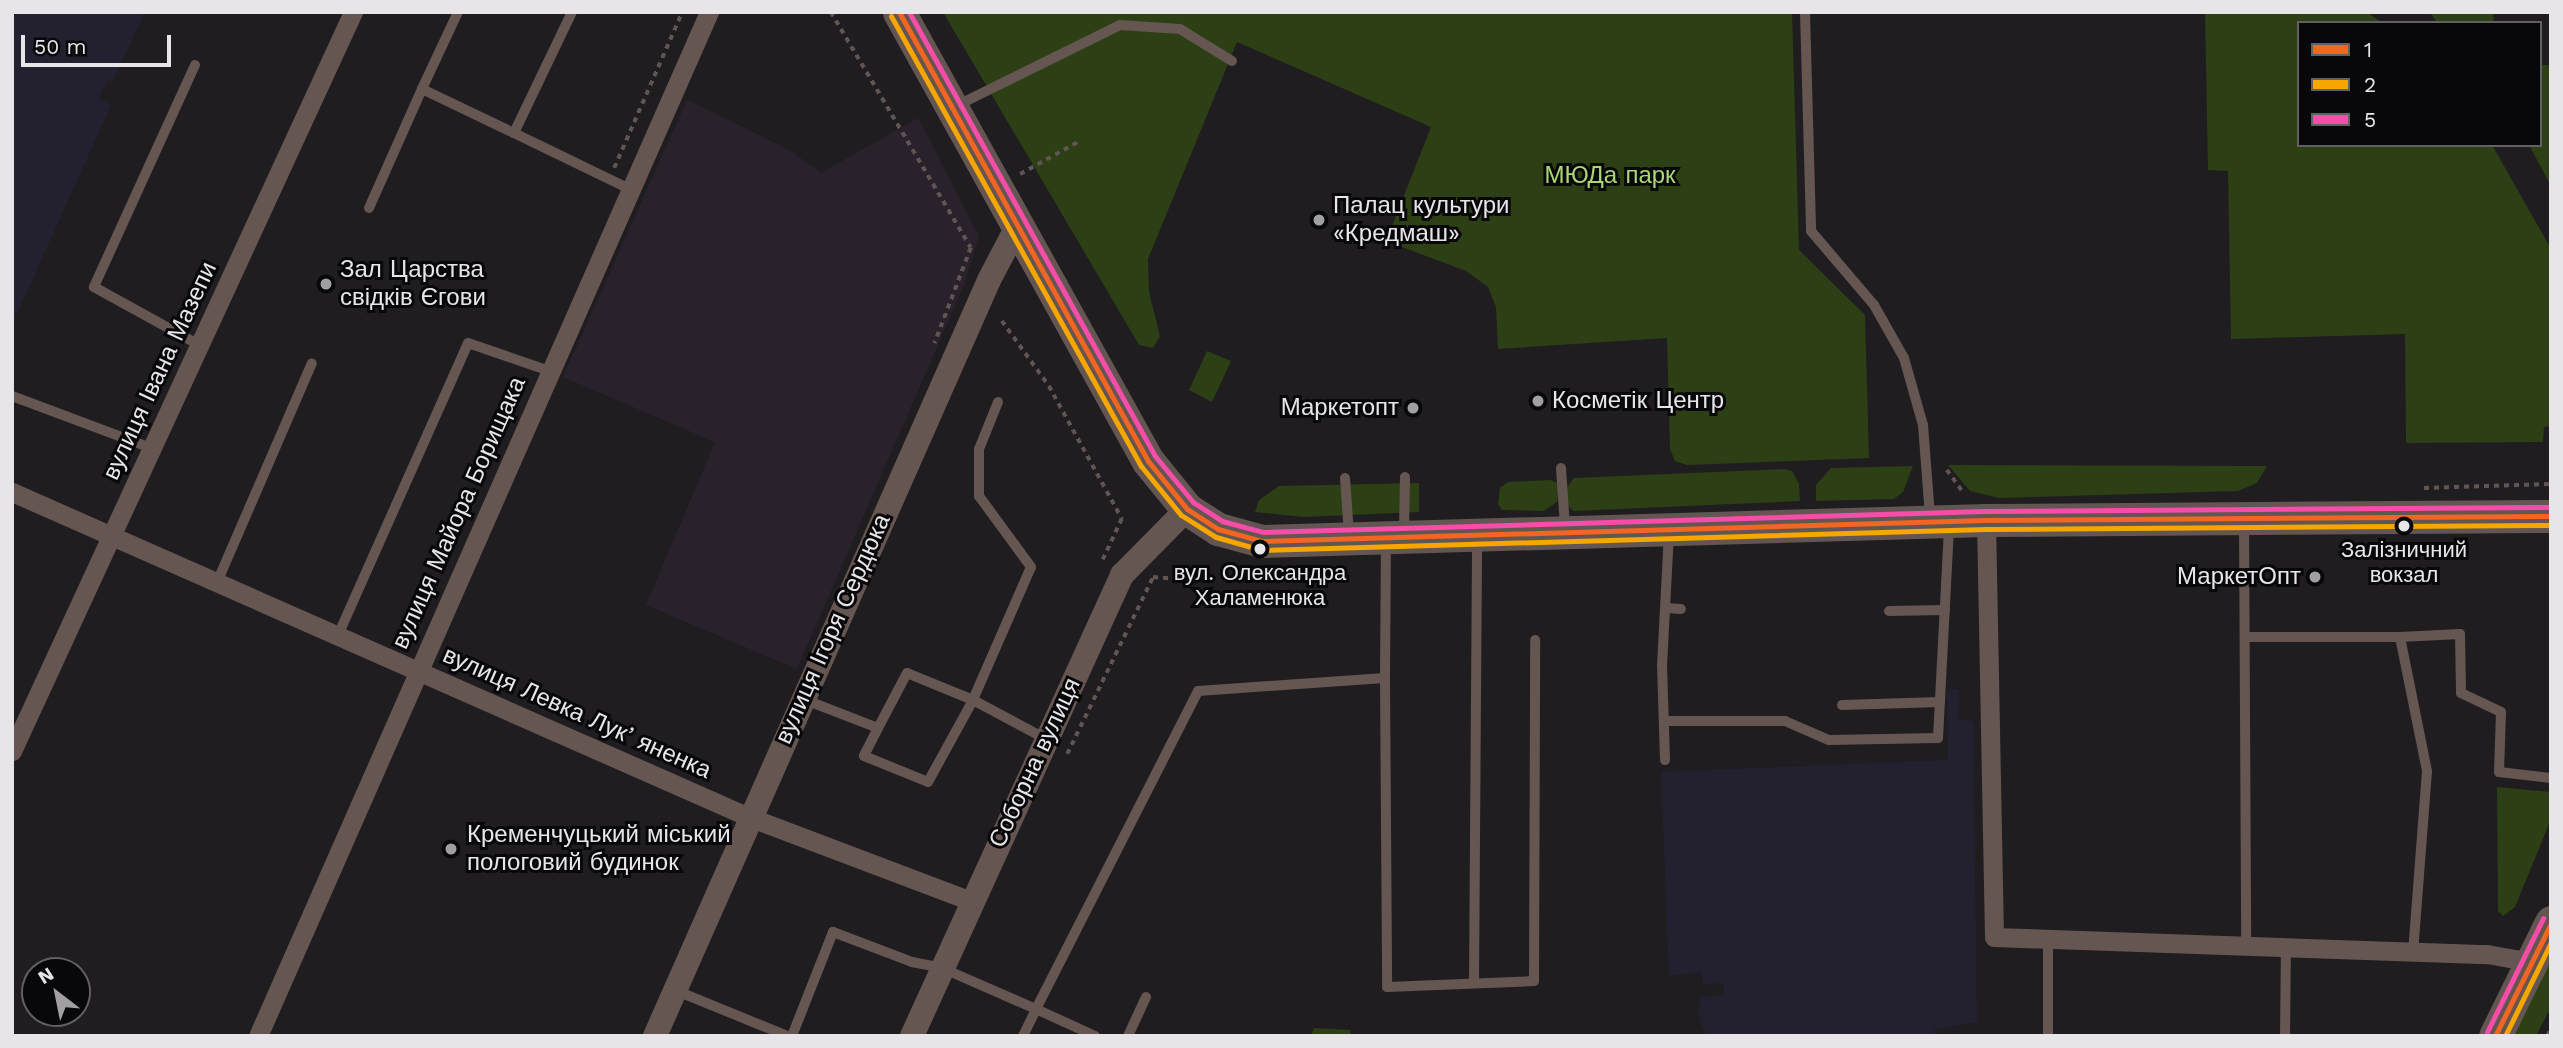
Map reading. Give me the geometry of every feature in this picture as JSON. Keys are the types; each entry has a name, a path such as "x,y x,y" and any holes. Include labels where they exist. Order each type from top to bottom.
{"highway":[{"path":"899,12 1148,461 1186,509 1218,529 1262,541 1986,520 2551,516"},
{"path":"2495,1036 2551,922"}],"street":[{"name":"вулиця Івана Мазепи","path":"12,751 18,723 111,534 353,12"},
{"name":"вулиця Майора Борищака","path":"258,1036 709,12"},
{"name":"вулиця Ігоря Сердюка","path":"655,1036 749,817 989,280 1018,225"},
{"name":"вулиця Левка Лукʼяненка","path":"12,492 418,668 749,817 971,901"},
{"name":"Соборна вулиця","path":"912,1036 971,901 1122,575 1186,509"},
{"path":"1986,520 1994,937 2487,954 2532,962"}],"lane":[{"path":"369,208 458,12"},
{"path":"513,133 572,12"},
{"path":"1666,722 1785,721 1829,740 1938,738 1945,610 1940,521 1923,425 1904,358 1874,305 1811,231 1805,12"},
{"path":"953,108 1120,25 1180,29 1232,61"},
{"path":"195,65 94,287 199,345"},
{"path":"422,89 630,189"},
{"path":"338,633 468,343 550,371"},
{"path":"218,580 312,363"},
{"path":"12,396 151,448"},
{"path":"998,402 979,449 979,496 1031,567 973,700 928,782 864,756 906,673 973,700 1046,739"},
{"path":"1561,468 1565,532"},
{"path":"1345,478 1349,538"},
{"path":"1405,478 1395,537 1385,678 1387,987 1534,981 1535,640"},
{"path":"2244,518 2246,945"},
{"path":"1665,760 1666,722 1662,666 1669,529"},
{"path":"1475,983 1477,535"},
{"path":"1667,608 1681,609"},
{"path":"1889,611 1945,610"},
{"path":"2245,638 2460,634 2461,693 2501,712 2499,772 2551,778"},
{"path":"2400,637 2427,771 2413,951"},
{"path":"1024,1036 1198,691 1385,678"},
{"path":"802,699 878,728"},
{"path":"1842,705 1940,702"},
{"path":"792,1036 833,932 912,962 942,968 1095,1036"},
{"path":"2048,939 2049,1036"},
{"path":"2285,1036 2286,946"},
{"path":"675,990 765,1032 786,1036"},
{"path":"1128,1036 1146,997"}],"path":[{"path":"609,179 682,12"},
{"path":"831,12 971,248 933,349"},
{"path":"1018,175 1078,142"},
{"path":"1002,321 1049,386 1109,494"},
{"path":"1153,577 1203,581"},
{"path":"2547,1036 2551,1028"}],"shaded area":[{"path":"12,12 145,12 112,82 107,80 99,99 111,105 12,325"},
{"path":"687,100 788,149 821,173 918,118 979,236 964,285 797,669 646,605 715,442 563,377"},
{"path":"1947,689 1959,689 1958,720 1973,721 1977,1022 1935,1029 1934,1036 1705,1034 1699,1016 1700,997 1724,995 1724,983 1703,984 1702,972 1669,976 1661,772 1948,760"}],"green space":[{"name":"МЮДа парк","path":"943,12 1792,12 1799,250 1865,315 1869,458 1687,465 1675,461 1670,449 1667,338 1498,349 1496,307 1488,287 1466,271 1386,241 1431,127 1237,42 1148,259 1149,292 1160,336 1153,348 1139,345"},
{"path":"2205,12 2367,12 2379,21 2297,21 2297,147 2493,147 2551,249 2551,426 2544,427 2543,442 2406,443 2405,334 2231,339 2228,171 2208,170"},
{"path":"2430,12 2493,12 2494,21 2436,21"},
{"path":"2542,65 2551,65 2551,186 2530,147 2542,147"},
{"path":"1207,351 1231,361 1212,402 1189,390"},
{"path":"1948,465 2267,466 2257,483 2238,491 1999,498 1970,491"},
{"path":"1913,466 1903,492 1894,499 1816,501 1816,485 1831,468"},
{"path":"1784,469 1792,471 1799,484 1800,501 1573,511 1566,503 1566,489 1574,478"},
{"path":"1550,480 1558,483 1557,502 1544,511 1502,510 1498,504 1500,488 1508,482"},
{"path":"1419,483 1419,512 1304,517 1255,512 1259,500 1279,486"},
{"path":"2497,787 2551,792 2551,819 2515,907 2503,916 2498,911"},
{"path":"2551,958 2551,1007 2536,1036 2512,1036"},
{"path":"1314,1028 1350,1030 1351,1036 1311,1036"}],"transit line":[{"name":"1","path":"899,12 1148,461 1187,509 1218,529 1262,541 1986,520 2551,516"},
{"name":"5","path":"909,12 1155,456 1193,502 1222,521 1263,532 1986,511 2551,507"},
{"name":"2","path":"891,16 1141,466 1181,515 1216,537 1262,550 1986,529 2551,525"},
{"name":"5","path":"2487,1032 2543,918"},
{"name":"1","path":"2495,1036 2551,923"},
{"name":"2","path":"2505,1036 2551,942"}],"place":[{"name":"Палац культури «Кредмаш»","path":"1319,220"},
{"name":"Зал Царства свідків Єгови","path":"326,284"},
{"name":"Косметік Центр","path":"1538,401"},
{"name":"Маркетопт","path":"1413,408"},
{"name":"Залізничний вокзал","path":"2404,526"},
{"name":"вул. Олександра Халаменюка","path":"1260,549"},
{"name":"МаркетОпт","path":"2315,577"},
{"name":"Кременчуцький міський пологовий будинок","path":"451,849"}]}
